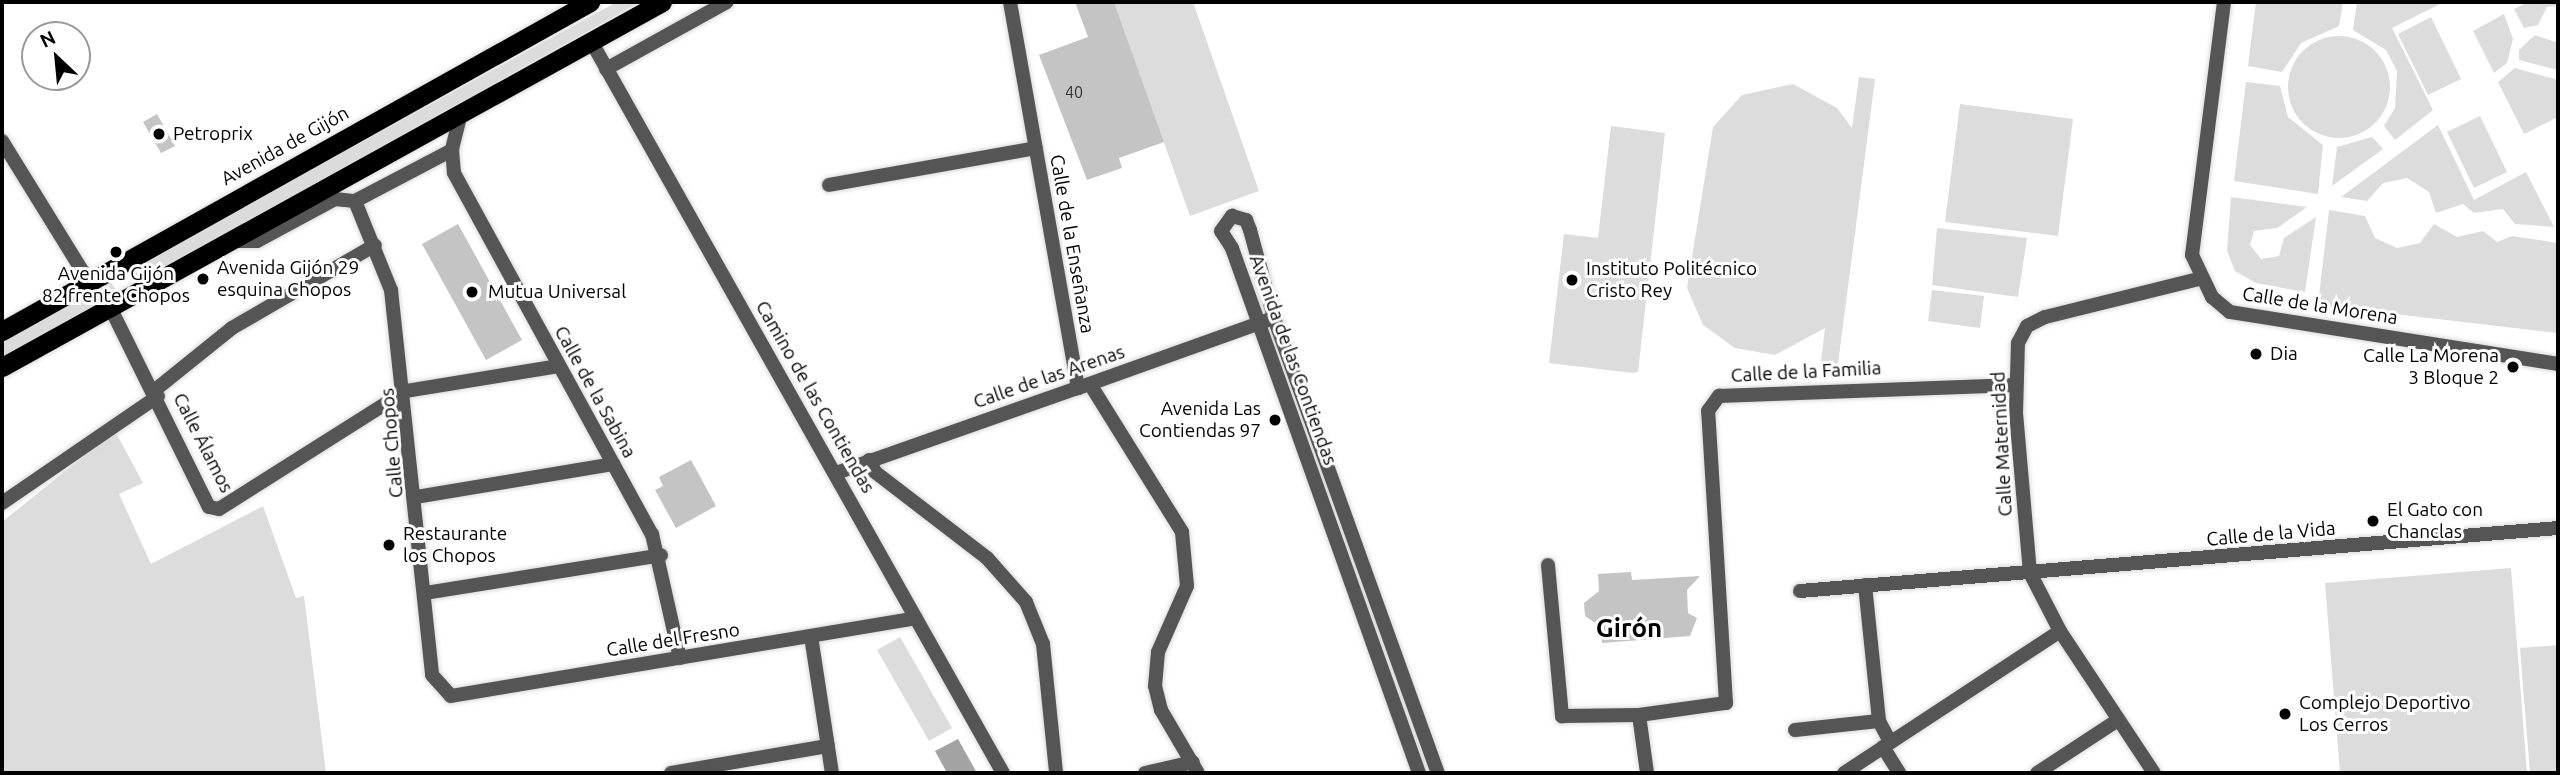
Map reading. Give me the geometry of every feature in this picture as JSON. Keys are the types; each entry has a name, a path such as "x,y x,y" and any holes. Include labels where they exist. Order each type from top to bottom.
{"highway":[{"name":"Avenida de Gijón","path":"2,331 590,2"},
{"path":"2,367 662,2"}],"street":[{"path":"606,69 727,2"},
{"name":"Calle de la Enseñanza","path":"1010,2 1084,386 1182,532 1187,586 1154,671 1161,710 1196,768"},
{"path":"2199,279 2192,255 2194,226 2224,2"},
{"name":"Camino de las Contiendas","path":"591,41 1003,773"},
{"name":"Calle de la Sabina","path":"461,113 452,150 454,173 661,555 680,658"},
{"path":"2,141 89,282"},
{"name":"Calle de la Enseñanza","path":"829,185 1036,148"},
{"path":"233,241 257,241 335,199 355,201 452,150"},
{"name":"Calle Chopos","path":"355,201 391,290 406,391 432,675 440,688"},
{"name":"Avenida de las Contiendas","path":"1419,773 1259,323 1221,231 1232,216 1246,220 1274,318 1438,773"},
{"path":"2,503 156,393 232,328 375,245"},
{"name":"Calle de la Morena","path":"2199,279 2230,312 2558,364"},
{"name":"Calle Maternidad","path":"2030,573 2016,385 2018,343 2027,326 2199,279"},
{"name":"Calle Álamos","path":"110,307 156,393 209,507 219,509 406,391"},
{"name":"Calle de las Arenas","path":"836,473 1274,318"},
{"path":"406,391 558,366"},
{"name":"Calle de la Familia","path":"1639,715 1726,703 1708,411 1719,396 1739,392 2016,385"},
{"path":"869,460 875,472 961,534 1026,602 1043,644 1056,773"},
{"path":"416,497 613,464"},
{"name":"Calle de la Vida","path":"1800,591 2558,528"},
{"path":"425,593 661,555"},
{"path":"1548,565 1562,716 1639,715 1647,773"},
{"path":"2030,573 2060,631 2154,773"},
{"path":"1866,586 1879,721 1899,773"},
{"name":"Calle del Fresno","path":"440,688 451,696 915,618"},
{"path":"1844,773 2060,631"},
{"path":"811,636 832,773"},
{"path":"2037,773 2118,720"},
{"path":"1795,730 1879,721"},
{"path":"671,773 828,746"},
{"path":"1145,773 1196,768"}],"shaded area":[{"path":"617,2 640,2 139,282 127,271"},
{"path":"1114,2 1193,2 1259,191 1190,216"},
{"path":"2256,2 2343,2 2339,26 2301,43 2282,72 2248,66"},
{"path":"2357,2 2442,3 2392,28 2433,110 2395,140 2384,126 2395,108 2397,71 2386,50 2353,30"},
{"path":"2529,2 2557,2 2558,6 2547,7 2538,25 2524,28 2514,9"},
{"path":"2504,14 2513,39 2507,63 2494,73 2473,31"},
{"path":"2431,17 2461,79 2428,95 2398,34"},
{"path":"2535,35 2558,43 2558,70 2519,60 2519,50"},
{"path":"2339,36 2358,40 2375,51 2386,68 2390,87 2386,106 2375,123 2358,134 2339,138 2320,134 2303,123 2292,106 2288,87 2292,68 2303,51 2320,40"},
{"path":"2515,68 2558,80 2558,117 2524,134 2498,82"},
{"path":"1859,77 1875,79 1838,364 1821,362 1825,328 1775,355 1735,348 1703,325 1687,288 1713,127 1742,95 1793,84 1837,108 1852,128"},
{"path":"2246,82 2280,86 2288,117 2323,145 2318,194 2234,181"},
{"path":"1960,104 2073,119 2058,236 1945,222"},
{"path":"2480,116 2507,172 2474,188 2447,132"},
{"path":"2438,125 2474,200 2526,172 2554,227 2515,224 2503,209 2474,213 2463,204 2436,213 2429,192 2407,178 2383,183 2367,201 2341,197"},
{"path":"1611,126 1665,133 1638,372 1632,373 1549,363 1564,234 1598,238"},
{"path":"2372,137 2383,149 2332,186 2337,147"},
{"path":"2231,197 2307,207 2277,228 2254,231 2250,245 2261,259 2279,256 2284,238 2316,217 2305,292 2256,283 2235,271 2227,251"},
{"path":"2329,210 2365,216 2375,238 2397,248 2420,243 2434,224 2457,237 2483,231 2497,242 2512,236 2558,243 2558,333 2318,305"},
{"path":"1937,228 2027,238 2018,297 1932,285"},
{"path":"110,282 118,292 2,357 2,342"},
{"path":"1932,290 1984,296 1980,328 1928,321"},
{"path":"115,431 143,483 119,494 151,564 263,506 296,598 304,596 326,773 2,773 2,522"},
{"path":"2511,568 2527,773 2340,773 2325,583"},
{"path":"900,637 952,728 929,741 877,650"},
{"path":"2558,645 2558,773 2530,773 2520,648"},
{"path":"958,739 977,773 947,773 935,751"}],"building":[{"path":"1075,2 1114,2 1164,142 1119,158 1122,168 1087,180 1039,55 1088,37"},
{"name":"Petroprix","path":"157,114 175,146 161,153 143,122"},
{"name":"Mutua Universal","path":"458,224 522,340 486,360 422,244"},
{"path":"691,460 716,506 676,528 655,490 663,486 659,477"},
{"path":"1631,572 1632,580 1700,576 1687,590 1688,613 1697,618 1690,636 1602,643 1601,627 1585,616 1584,603 1599,591 1598,574"}],"place":[{"name":"Petroprix","path":"159,134"},
{"name":"Avenida Gijón 82 frente Chopos","path":"116,252"},
{"name":"Avenida Gijón 29 esquina Chopos","path":"203,279"},
{"name":"Instituto Politécnico Cristo Rey","path":"1572,280"},
{"name":"Mutua Universal","path":"472,292"},
{"name":"Dia","path":"2256,354"},
{"name":"Calle La Morena 3 Bloque 2","path":"2513,367"},
{"name":"Avenida Las Contiendas 97","path":"1275,420"},
{"name":"El Gato con Chanclas","path":"2373,521"},
{"name":"Restaurante los Chopos","path":"389,545"},
{"name":"Complejo Deportivo Los Cerros","path":"2285,714"}],"district":[{"name":"Girón","path":"1629,628"}]}
